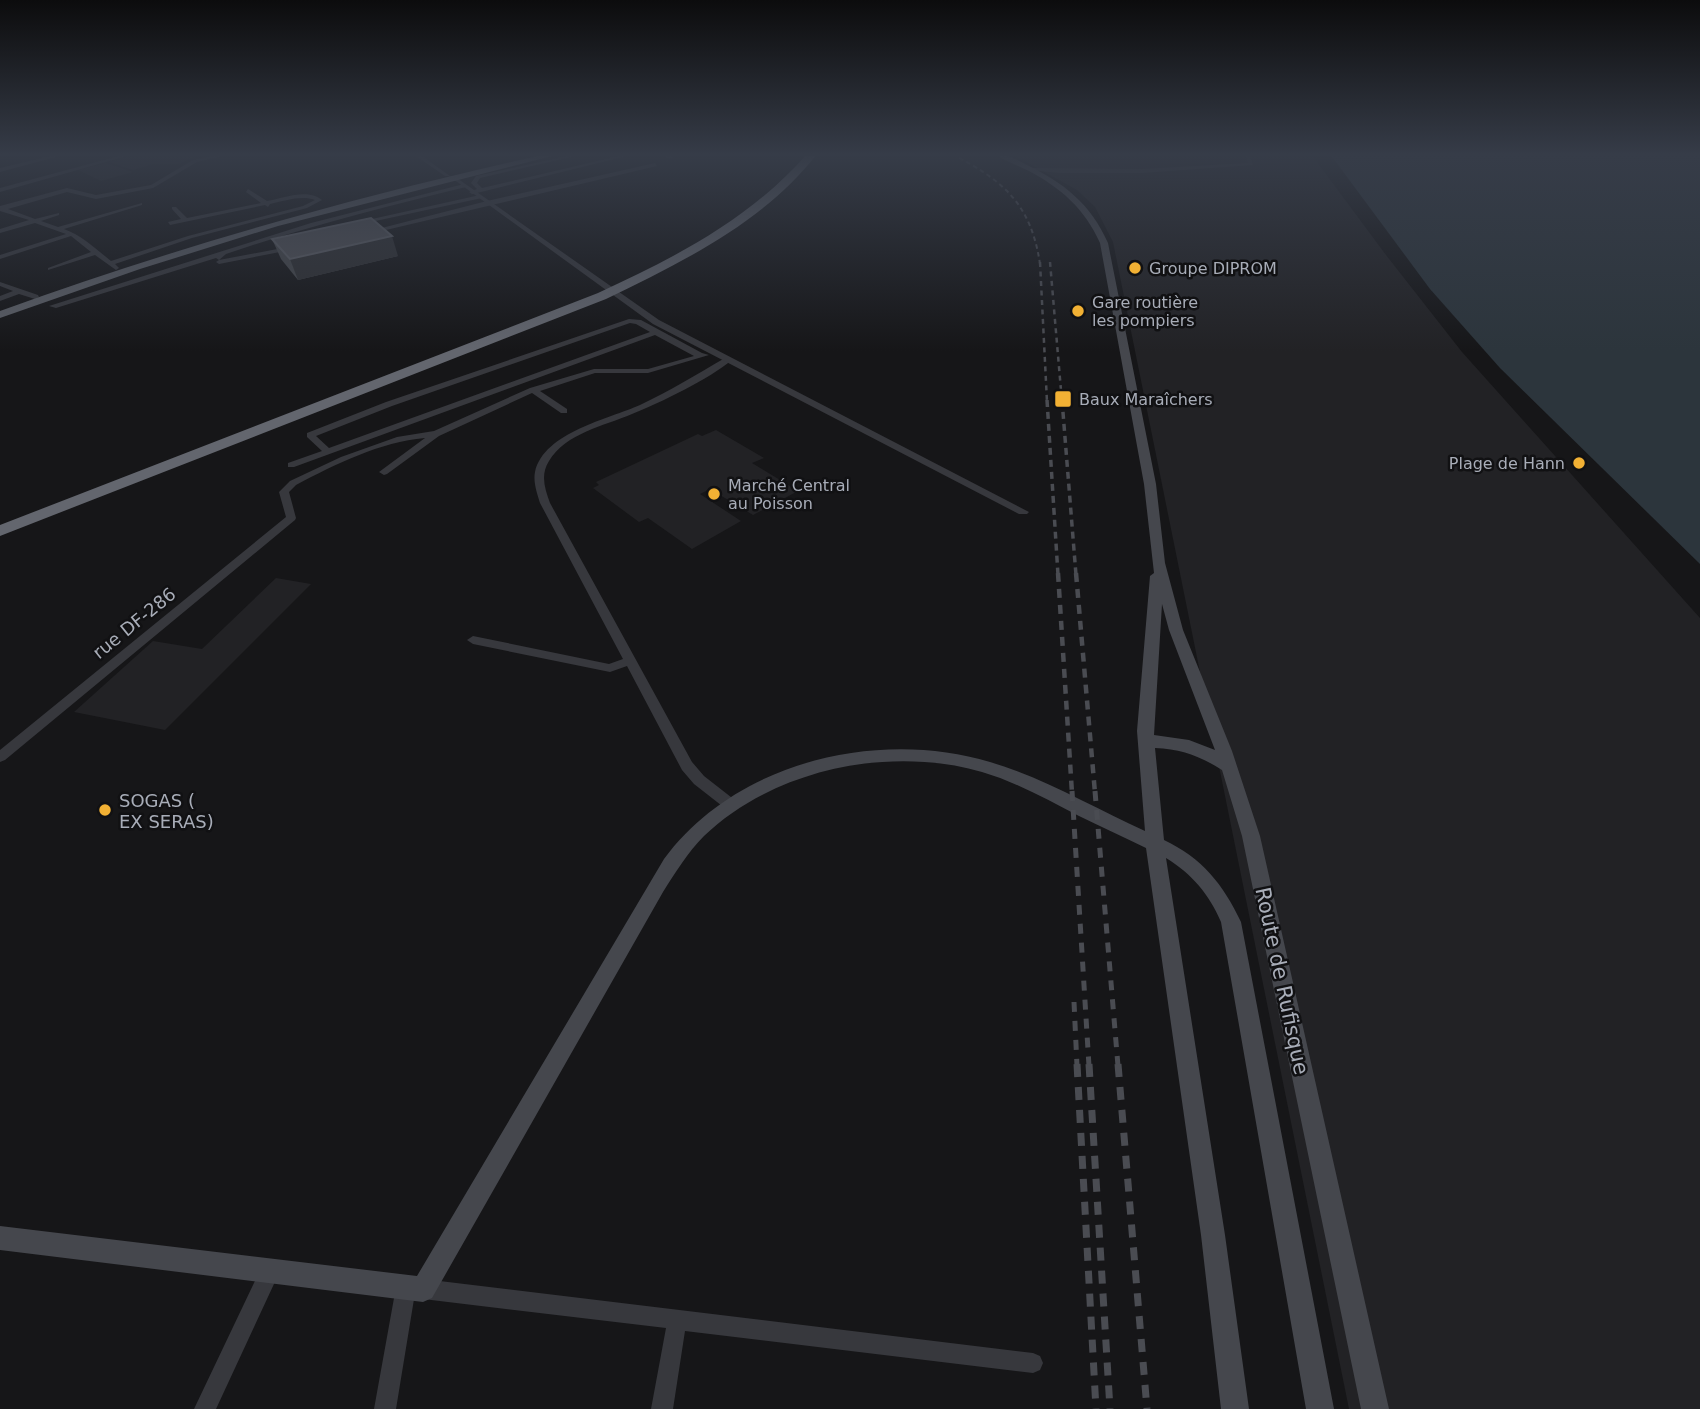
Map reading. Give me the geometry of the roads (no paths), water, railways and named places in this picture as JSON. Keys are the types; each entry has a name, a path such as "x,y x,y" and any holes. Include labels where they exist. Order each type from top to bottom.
{"highway":[{"path":"0,312 114,266 263,220"},
{"path":"0,312 290,220"},
{"path":"0,518 607,283 674,250 723,220"},
{"path":"0,531 535,323 644,276 704,244 740,220"},
{"path":"0,543 161,475 190,457"}],"main road":[{"name":"Route de Rufisque","path":"1094,220 1102,236 1150,484 1158,563 1176,629 1228,766 1251,836 1375,1409"},
{"name":"Route de Rufisque","path":"1158,563 1145,741 1157,865 1211,1221 1235,1409"},
{"path":"1145,741 1185,744 1206,750 1228,766"},
{"path":"0,1238 414,1288 656,886 698,831 731,805 761,788 815,768 871,756 921,756 971,763 1006,774 1196,867 1223,900 1231,922 1320,1409"}],"street":[{"path":"31,220 72,234 114,266 190,237 259,220"},
{"path":"0,231 38,220"},
{"path":"58,229 88,220"},
{"path":"183,220 170,224 190,237"},
{"path":"53,306 333,220"},
{"path":"350,224 371,220"},
{"path":"365,233 408,220"},
{"path":"512,220 633,309 1023,512"},
{"path":"304,246 219,262 222,256 323,231"},
{"path":"0,257 72,234"},
{"path":"50,269 97,252"},
{"path":"0,284 35,297"},
{"path":"0,299 19,291"},
{"path":"327,451 310,435 389,404 629,321 638,321 701,356"},
{"path":"291,465 658,333"},
{"path":"384,472 436,434 533,390 594,371 648,371 712,352"},
{"path":"729,360 641,408 571,437 546,457 539,471 538,485 545,503 687,766 699,780 731,805"},
{"path":"533,390 564,411"},
{"path":"291,518 284,492 293,483 365,452 408,438 436,434"},
{"name":"rue DF-286","path":"0,757 291,518"},
{"path":"474,640 610,668 629,661"},
{"path":"205,1409 270,1270"},
{"path":"385,1409 414,1288 1032,1363"},
{"path":"662,1409 677,1320"}],"railway":[{"path":"1027,220 1040,264"},
{"path":"1040,262 1047,402"},
{"path":"1050,262 1062,402"},
{"path":"1047,400 1058,575"},
{"path":"1062,400 1076,575"},
{"path":"1058,573 1072,793"},
{"path":"1076,573 1095,793"},
{"path":"1072,791 1089,1066"},
{"path":"1095,791 1118,1066"},
{"path":"1074,1002 1077,1066"},
{"path":"1077,1064 1096,1409"},
{"path":"1089,1064 1110,1409"},
{"path":"1118,1064 1147,1409"}],"place":[{"name":"Groupe DIPROM","path":"1135,268"},
{"name":"Gare routière les pompiers","path":"1078,311"},
{"name":"Baux Maraîchers","path":"1063,399"},
{"name":"Plage de Hann","path":"1579,463"},
{"name":"Marché Central au Poisson","path":"714,494"},
{"name":"SOGAS ( EX SERAS)","path":"105,810"}]}
